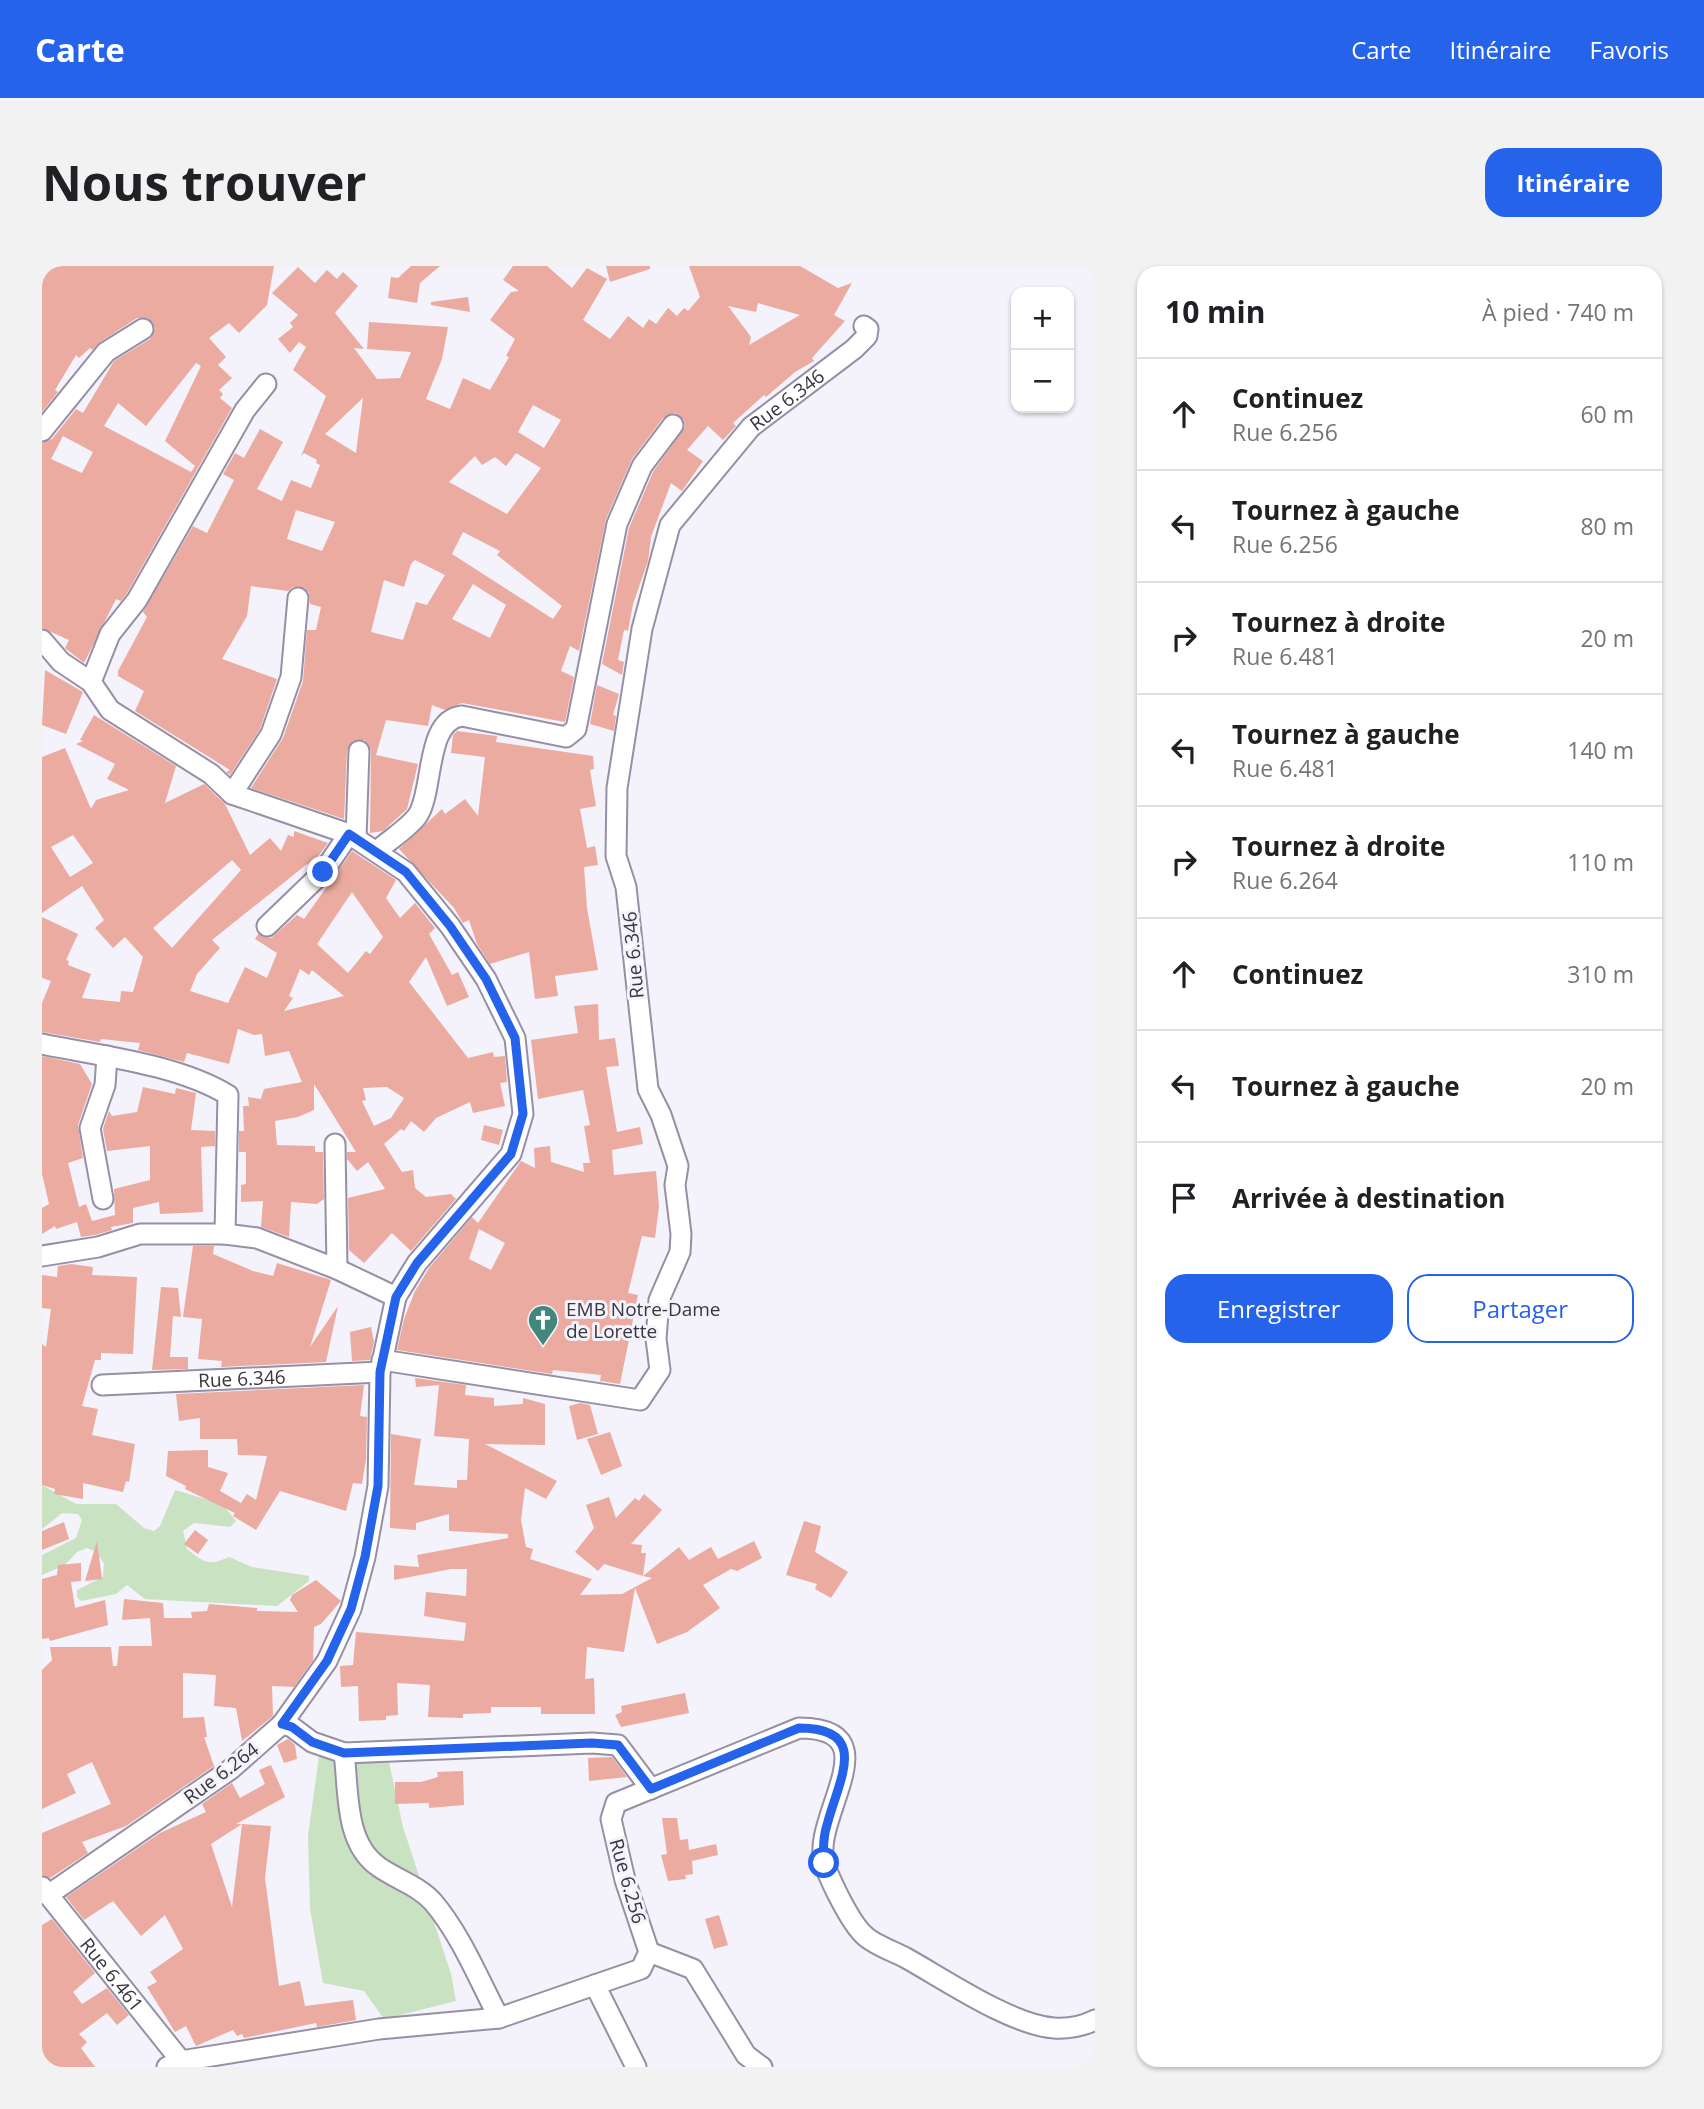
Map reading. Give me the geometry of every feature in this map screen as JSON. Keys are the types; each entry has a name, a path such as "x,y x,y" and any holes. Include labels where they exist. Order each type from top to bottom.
{"street":[{"name":"Rue 6.346","path":"102,1385 381,1366 640,1400 660,1370 656,1339 659,1300 680,1252 681,1234 675,1185 678,1166 671,1139 648,1089 626,887 617,856 617,788 642,629 670,525 751,427 855,349 867,336 868,328 864,326"},
{"path":"42,431 106,352 143,329"},
{"path":"91,682 110,634 137,600 245,410 266,384"},
{"path":"377,851 420,810 437,740 443,726 452,717 462,716 566,737 576,729 617,524 642,466 673,425"},
{"path":"42,640 61,662 91,682 110,710 211,774 232,794 271,734 291,677 299,598"},
{"path":"267,926 323,872 353,836 359,751"},
{"name":"Rue 6.264","path":"45,1891 231,1769 282,1724 327,1661 351,1609 365,1557 378,1486 381,1366 396,1297 417,1263 511,1154 523,1114 515,1038 486,979 450,926 406,872 353,836 232,794"},
{"path":"42,1044 107,1056 177,1074 214,1086 228,1095 225,1234"},
{"path":"103,1199 90,1128 105,1085 107,1056"},
{"path":"335,1144 337,1269"},
{"path":"42,1255 98,1247 140,1234 225,1234 257,1238 337,1269 396,1297"},
{"path":"282,1724 292,1727 312,1742 344,1753 592,1743 618,1745 651,1789"},
{"name":"Rue 6.256","path":"649,1952 625,1880 611,1819 617,1803 799,1728 823,1728 836,1735 844,1749 845,1772 826,1825 824,1863 840,1898 863,1935 1017,2019 1053,2028 1085,2025 1095,2020"},
{"path":"344,1753 353,1830 363,1850 377,1866 430,1899 446,1919 499,2018"},
{"name":"Rue 6.461","path":"45,1891 174,2064"},
{"path":"174,2064 379,2029 499,2018 642,1969 649,1952 693,1969 747,2055 762,2067"},
{"path":"595,1985 636,2067"}],"green space":[{"path":"42,1485 76,1504 116,1504 144,1528 154,1531 160,1526 175,1490 222,1504 236,1521 230,1527 194,1523 183,1531 187,1549 207,1562 229,1557 252,1567 309,1576 309,1581 277,1606 145,1599 127,1585 116,1594 81,1601 77,1597 77,1590 103,1577 104,1563 95,1551 87,1548 77,1552 65,1565 42,1575 42,1555 76,1538 82,1520 78,1514 62,1513 42,1529"},
{"path":"319,1756 389,1762 403,1827 451,1974 456,2001 384,2019 364,1991 323,1983 310,1909 308,1836"}],"building":[{"path":"59,266 274,266 267,305 239,333 229,323 209,338 226,357 218,365 232,378 219,390 223,394 220,398 232,408 127,593 121,601 116,599 84,663 65,648 69,640 42,628 42,443 52,439 76,409 83,413 114,361 150,339 155,328 148,318 137,318 79,358 76,355 55,390 58,392 42,412 42,272","holes":["196,363 201,366 165,441 195,466 191,472 104,426 118,403 146,426","63,436 93,452 82,473 51,459"]},
{"path":"411,266 440,266 420,283 417,303 388,298 391,277 398,278"},
{"path":"513,266 547,266 572,288 587,268 607,279 583,320 610,339 628,316 643,328 649,319 656,324 668,308 677,316 684,308 688,311 700,297 689,266 800,266 838,288 852,283 834,315 845,321 812,358 814,361 795,372 766,397 764,395 733,423 736,426 723,440 708,426 687,450 703,461 682,491 671,483 651,537 648,561 633,604 628,631 624,630 618,660 624,662 622,675 602,664 629,528 653,472 685,427 684,420 675,413 663,418 632,459 606,519 579,651 570,646 561,671 574,677 565,722 462,703 445,710 432,705 428,726 386,720 376,755 418,764 407,809 383,831 370,833 371,751 365,740 353,741 347,750 344,819 251,788 283,738 303,681 307,630 316,630 321,607 310,604 309,593 304,588 293,587 288,591 251,586 247,616 222,659 277,679 260,729 230,775 226,772 230,770 135,711 144,691 118,676 118,671 147,617 143,612 193,526 207,533 234,480 223,474 235,453 244,458 260,429 283,442 257,489 282,501 291,480 311,488 320,465 316,463 317,460 304,453 301,456 326,396 293,370 306,347 299,342 290,353 278,339 293,327 290,323 298,315 272,293 298,267 315,283 327,270 337,279 343,272 358,286 335,313 364,349 354,348 377,379 400,378 411,352 367,349 369,322 448,327 442,359 426,399 450,409 463,378 490,390 509,357 506,356 515,339 490,320 511,292 519,291 503,280","holes":["758,303 800,315 749,345 751,337 728,306 756,312","363,398 356,453 325,434","533,405 561,420 544,448 518,432","516,453 541,468 507,514 449,482 475,456 482,465 495,457 506,466","296,510 335,522 322,551 287,539","463,532 500,551 497,555 562,606 553,619 452,554","415,560 445,575 427,605 416,602 403,640 371,632 384,580 404,587 411,564","473,584 506,605 490,638 452,619"]},
{"path":"606,266 650,266 650,269 610,282"},
{"path":"468,297 470,312 431,305 431,302"},
{"path":"45,670 83,692 66,734 42,725"},
{"path":"597,685 619,694 613,715 616,716 614,731 590,724"},
{"path":"94,715 176,766 165,803 204,784 225,804 250,855 270,838 281,851 288,835 294,837 294,831 328,843 310,867 307,864 212,940 220,948 197,974 190,991 228,1003 245,967 267,978 277,953 255,939 258,934 271,938 297,915 304,919 352,851 396,880 386,898 400,918 415,903 435,928 429,934 452,975 458,972 469,997 447,1006 426,957 409,982 468,1058 493,1052 494,1057 505,1056 507,1082 500,1083 505,1106 473,1113 470,1102 436,1118 424,1132 411,1121 404,1131 401,1129 384,1144 402,1172 413,1170 415,1188 426,1197 451,1194 456,1199 411,1251 392,1233 364,1263 349,1250 348,1198 385,1189 368,1162 357,1171 347,1159 347,1152 356,1152 314,1084 314,1110 298,1117 275,1121 277,1145 315,1146 315,1152 323,1152 324,1199 317,1204 291,1202 289,1237 261,1227 263,1201 241,1202 241,1185 246,1184 246,1152 239,1152 239,1131 244,1131 243,1106 249,1106 248,1097 261,1099 264,1089 302,1082 289,1051 265,1056 262,1034 254,1035 238,1029 229,1064 187,1053 184,1062 138,1050 140,1043 101,1039 100,1042 42,1032 42,1003 51,981 42,978 42,917 78,934 66,960 69,961 68,965 91,974 82,998 120,1002 121,991 133,992 143,957 125,937 113,948 95,928 104,920 82,886 42,913 42,757 65,748 91,809 96,800 129,790 107,779 115,764 76,744 83,741 80,740","holes":["73,835 93,863 70,877 51,847","232,860 241,870 172,948 153,928","352,892 383,937 370,954 366,951 348,973 317,944","300,969 309,975 312,970 344,996 284,1011 293,998 289,996","387,1087 404,1098 391,1118 374,1126 362,1101 366,1100 363,1088"]},
{"path":"457,731 497,736 496,742 593,756 594,769 590,770 596,806 580,809 587,848 595,846 598,865 584,867 587,908 598,970 555,976 558,996 535,999 529,952 490,964 477,944 469,920 463,923 454,908 399,849 442,809 445,814 465,799 478,816 485,757 451,753 453,735"},
{"path":"598,1004 599,1040 615,1038 619,1066 606,1067 617,1132 640,1127 643,1144 612,1150 614,1175 656,1171 659,1206 655,1238 642,1236 628,1293 638,1295 620,1384 600,1381 601,1375 553,1370 552,1374 397,1350 404,1319 415,1291 429,1268 472,1217 478,1223 521,1161 535,1168 534,1148 550,1146 551,1162 584,1172 583,1163 590,1163 584,1126 590,1125 583,1090 538,1099 531,1040 578,1033 574,1006","holes":["479,1229 505,1243 491,1270 469,1259"]},
{"path":"42,1056 80,1064 92,1084 78,1125 83,1158 68,1163 79,1207 86,1204 92,1221 115,1215 114,1189 150,1180 150,1146 107,1151 103,1129 109,1111 112,1116 137,1112 143,1087 175,1094 176,1088 196,1093 191,1130 215,1131 215,1146 201,1147 203,1212 160,1214 159,1202 133,1208 133,1223 111,1227 112,1230 95,1235 81,1237 77,1222 56,1229 55,1226 42,1234 42,1208 49,1204 42,1174"},
{"path":"484,1125 503,1130 499,1145 481,1140"},
{"path":"193,1246 214,1246 213,1254 253,1271 273,1276 277,1263 331,1280 310,1347 338,1306 326,1362 221,1367 222,1361 198,1359 202,1319 183,1317"},
{"path":"71,1264 93,1267 92,1275 137,1277 133,1354 101,1353 101,1360 95,1360 82,1406 98,1409 92,1435 135,1444 129,1482 126,1481 123,1492 83,1483 83,1499 54,1494 55,1489 42,1485 42,1344 46,1347 51,1309 42,1308 42,1275 57,1277 58,1266"},
{"path":"161,1287 178,1288 181,1317 173,1316 170,1357 188,1357 188,1369 152,1370"},
{"path":"371,1327 374,1342 370,1360 352,1361 350,1332"},
{"path":"415,1378 466,1385 465,1395 494,1398 494,1406 523,1404 523,1398 545,1404 545,1445 485,1444 557,1481 546,1499 525,1488 521,1520 526,1547 533,1549 530,1559 592,1579 580,1595 622,1594 652,1578 643,1576 679,1547 689,1560 711,1547 718,1559 754,1541 762,1558 737,1571 731,1569 703,1585 720,1608 687,1632 657,1644 635,1588 624,1652 587,1647 585,1679 594,1678 595,1714 541,1714 541,1707 491,1707 491,1713 463,1714 463,1718 428,1717 430,1685 397,1683 398,1715 386,1716 386,1720 359,1721 358,1686 341,1687 340,1666 353,1665 356,1632 464,1641 466,1623 424,1616 426,1592 466,1596 467,1569 451,1569 394,1580 394,1565 419,1567 417,1555 508,1538 508,1534 449,1531 449,1514 416,1523 416,1530 390,1528 391,1434 421,1439 414,1485 457,1488 457,1480 467,1480 469,1439 434,1436 439,1385 416,1387"},
{"path":"364,1385 360,1416 367,1417 366,1459 362,1484 353,1483 346,1511 280,1491 256,1530 233,1516 235,1513 185,1489 186,1486 166,1476 168,1451 208,1450 208,1467 228,1473 220,1491 241,1503 247,1494 256,1500 267,1456 238,1455 237,1439 200,1439 200,1418 179,1421 176,1394"},
{"path":"580,1403 590,1405 598,1434 577,1440 569,1406"},
{"path":"610,1432 622,1466 601,1475 587,1439"},
{"path":"644,1494 662,1510 631,1544 642,1545 641,1553 646,1553 643,1576 604,1564 598,1571 575,1552 594,1528 586,1505 609,1497 616,1518 635,1498 639,1501"},
{"path":"804,1521 821,1526 815,1552 848,1572 831,1598 815,1589 817,1584 786,1575"},
{"path":"64,1522 69,1539 42,1550 42,1531"},
{"path":"195,1530 208,1540 198,1554 184,1544"},
{"path":"97,1541 102,1579 85,1581"},
{"path":"81,1563 81,1581 71,1582 75,1608 105,1600 108,1625 50,1641 49,1638 42,1639 42,1579 57,1575 58,1565"},
{"path":"316,1580 341,1601 321,1624 314,1627 313,1660 294,1687 272,1686 273,1716 242,1741 236,1708 214,1706 216,1675 183,1673 183,1718 204,1717 207,1737 204,1737 214,1766 126,1826 82,1842 88,1853 50,1878 42,1875 42,1833 111,1804 92,1762 67,1774 76,1793 42,1809 42,1670 52,1660 50,1647 111,1647 113,1666 117,1666 119,1646 152,1646 150,1618 122,1620 124,1599 163,1603 164,1618 192,1618 191,1612 207,1611 209,1604 257,1608 257,1611 298,1612 290,1600 292,1595"},
{"path":"685,1693 689,1713 621,1727 615,1715 622,1712 621,1706"},
{"path":"288,1739 295,1745 297,1759 284,1763 277,1745"},
{"path":"612,1757 627,1777 589,1781 588,1758"},
{"path":"271,1765 285,1797 236,1824 242,1824 271,1826 265,1878 279,1986 300,1981 305,2006 353,2000 356,2020 317,2027 316,2023 244,2038 242,2034 237,2036 233,2030 196,2046 186,2026 175,2032 147,1987 157,1982 150,1972 183,1949 165,1915 141,1936 113,1901 84,1920 66,1897 160,1833 206,1812 202,1804 232,1783 240,1798 265,1784 259,1770","holes":["242,1824 232,1907 211,1844"]},
{"path":"463,1771 464,1805 429,1808 429,1803 395,1804 395,1782 421,1782 438,1777 437,1772"},
{"path":"662,1818 677,1818 680,1840 688,1839 689,1850 716,1844 718,1855 692,1861 693,1874 685,1875 686,1879 668,1881 661,1855 667,1854"},
{"path":"719,1915 728,1945 714,1949 705,1919"},
{"path":"52,1919 95,1973 73,1992 82,2004 107,1988 129,2015 117,2025 107,2013 79,2034 87,2042 81,2048 95,2067 42,2067 42,1925"}],"place":[{"name":"EMB Notre-Dame de Lorette","path":"543,1347"}],"route":[{"path":"323,872 349,834 406,872 450,926 486,979 515,1038 523,1114 511,1154 417,1263 396,1297 380,1372 378,1486 365,1557 351,1609 327,1661 282,1724 292,1727 312,1742 344,1753 592,1743 618,1745 625,1758 643,1776 651,1789 799,1728 823,1728 836,1735 844,1749 845,1772 826,1825 824,1863"}]}
